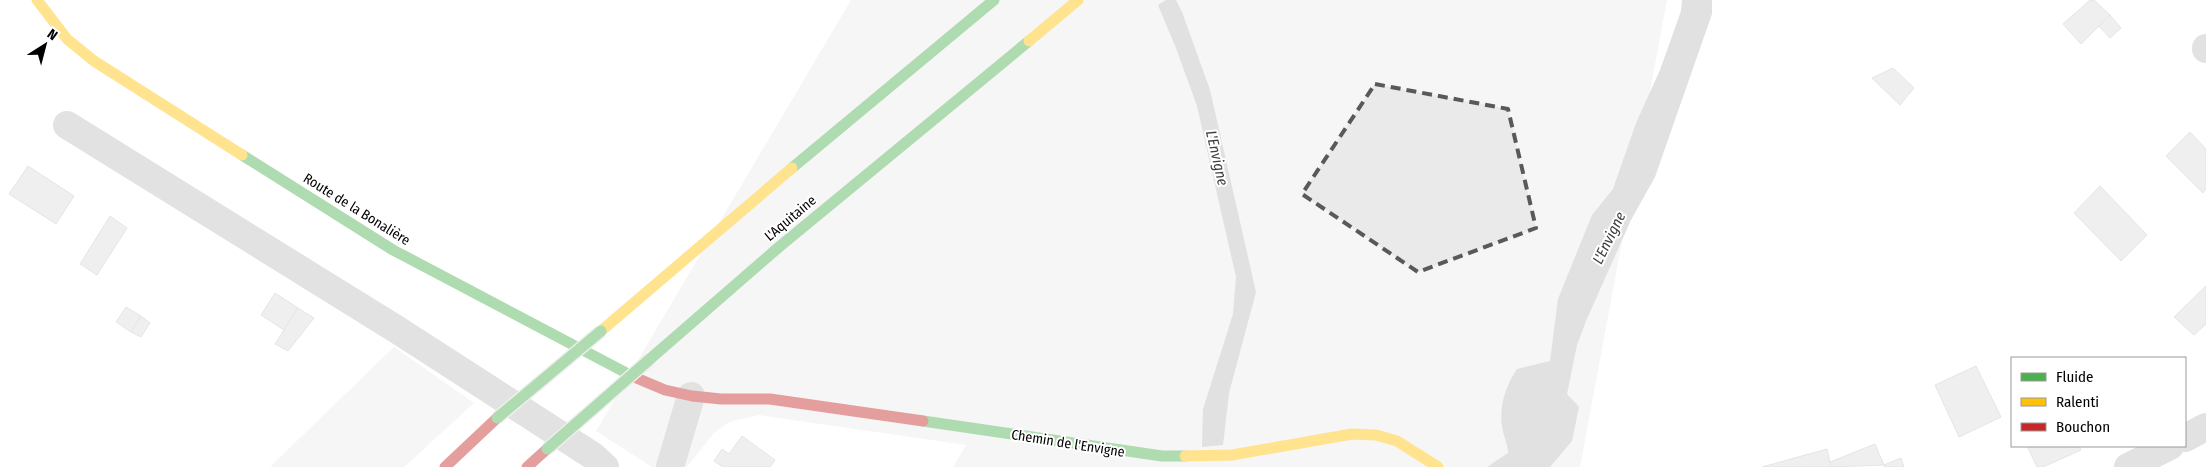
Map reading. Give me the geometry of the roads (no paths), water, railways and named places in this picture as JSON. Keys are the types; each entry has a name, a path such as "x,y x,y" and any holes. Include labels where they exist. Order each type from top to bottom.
{"main road":[{"name":"Route de la Bonalière","path":"37,0 67,39 94,61 393,250 622,373 691,396"},
{"path":"445,467 498,418 874,99 994,0"},
{"name":"L'Aquitaine","path":"527,467 779,247 1078,0"},
{"name":"Chemin de l'Envigne","path":"691,396 730,399 770,399 1133,453 1189,457 1232,455 1352,434 1376,434 1397,441 1438,467"}],"street":[{"path":"67,125 396,328 593,456 605,467"},
{"path":"670,467 691,396"},
{"path":"2186,437 2206,427"},
{"path":"2128,467 2168,447"}],"water":[{"name":"L'Envigne","path":"1166,0 1176,0 1182,12 1210,90 1256,292 1229,393 1223,445 1202,447 1203,409 1233,314 1236,277 1197,106 1158,5"},
{"name":"L'Envigne","path":"1682,0 1712,0 1712,14 1655,177 1631,220 1577,345 1567,394 1579,407 1572,441 1550,467 1487,467 1508,453 1501,418 1504,396 1513,375 1517,369 1550,361 1558,299 1592,215 1613,189 1636,123 1660,70 1681,11"}]}
